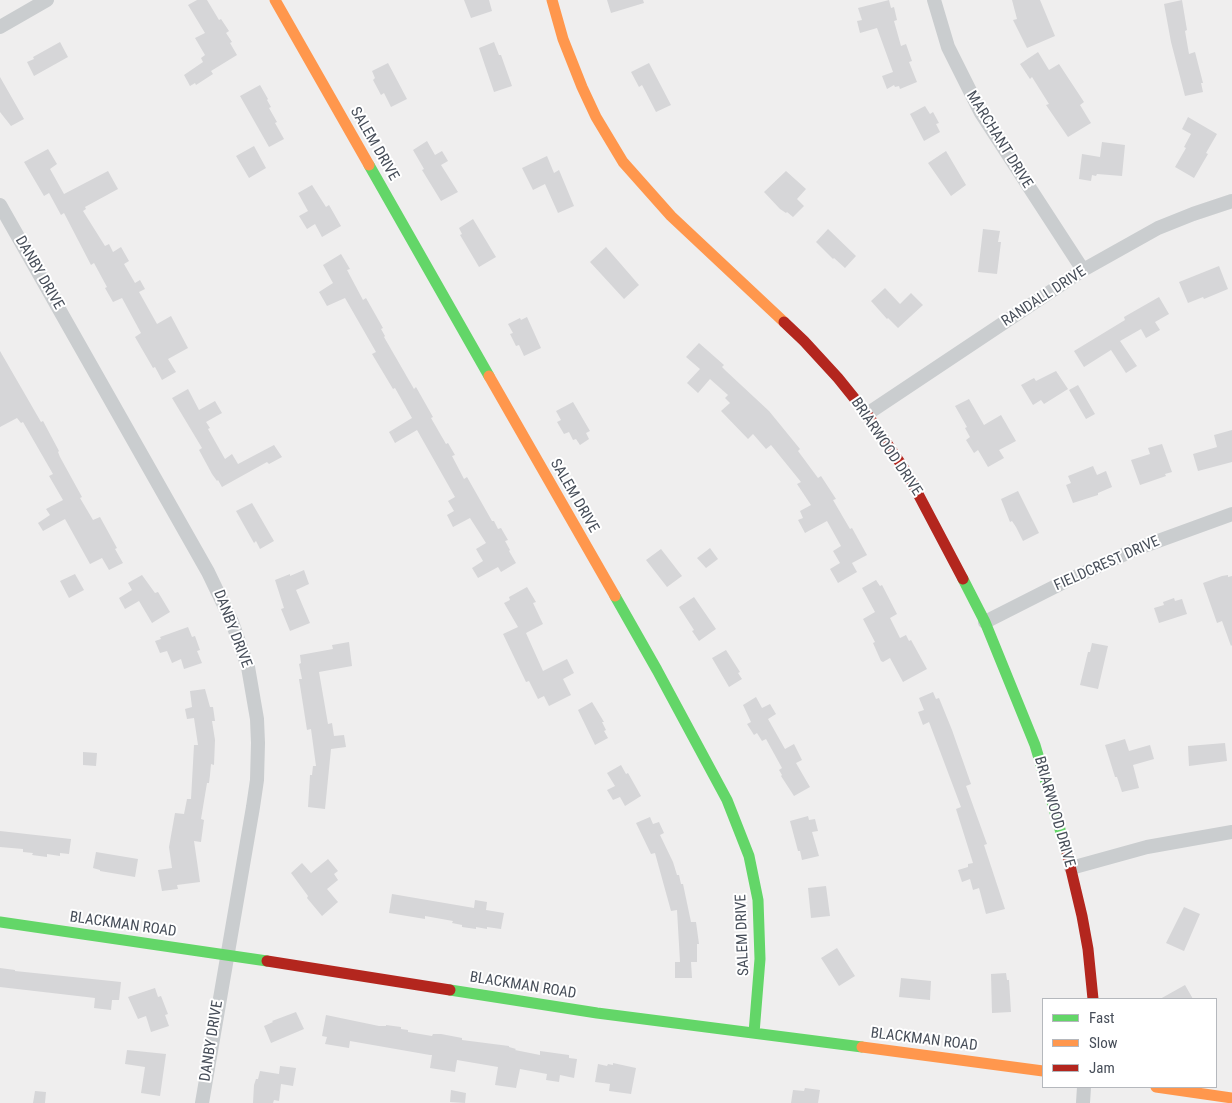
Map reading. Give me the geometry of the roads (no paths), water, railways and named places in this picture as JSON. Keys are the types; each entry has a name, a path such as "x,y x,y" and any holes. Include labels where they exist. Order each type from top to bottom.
{"street":[{"path":"0,27 47,0"},
{"name":"SALEM DRIVE","path":"275,0 657,670 730,807 749,856 758,900 760,960 754,1033"},
{"name":"BRIARWOOD DRIVE","path":"552,0 563,39 582,87 596,117 623,162 671,216 804,341 838,378 867,414 907,473 985,622 1035,745 1071,868 1088,950 1093,998"},
{"name":"MARCHANT DRIVE","path":"934,0 948,47 976,104 990,129 1083,270"},
{"name":"RANDALL DRIVE","path":"867,414 1083,270 1173,222 1232,201"},
{"name":"DANBY DRIVE","path":"0,205 208,572 242,644 248,667 257,719 258,763 253,807 202,1103"},
{"name":"FIELDCREST DRIVE","path":"985,622 1136,549 1232,514"},
{"path":"1071,868 1147,847 1232,832"},
{"name":"BLACKMAN ROAD","path":"0,922 227,955 597,1013 1042,1070"},
{"path":"1082,1103 1084,1088"},
{"path":"1163,1088 1232,1098"}]}
